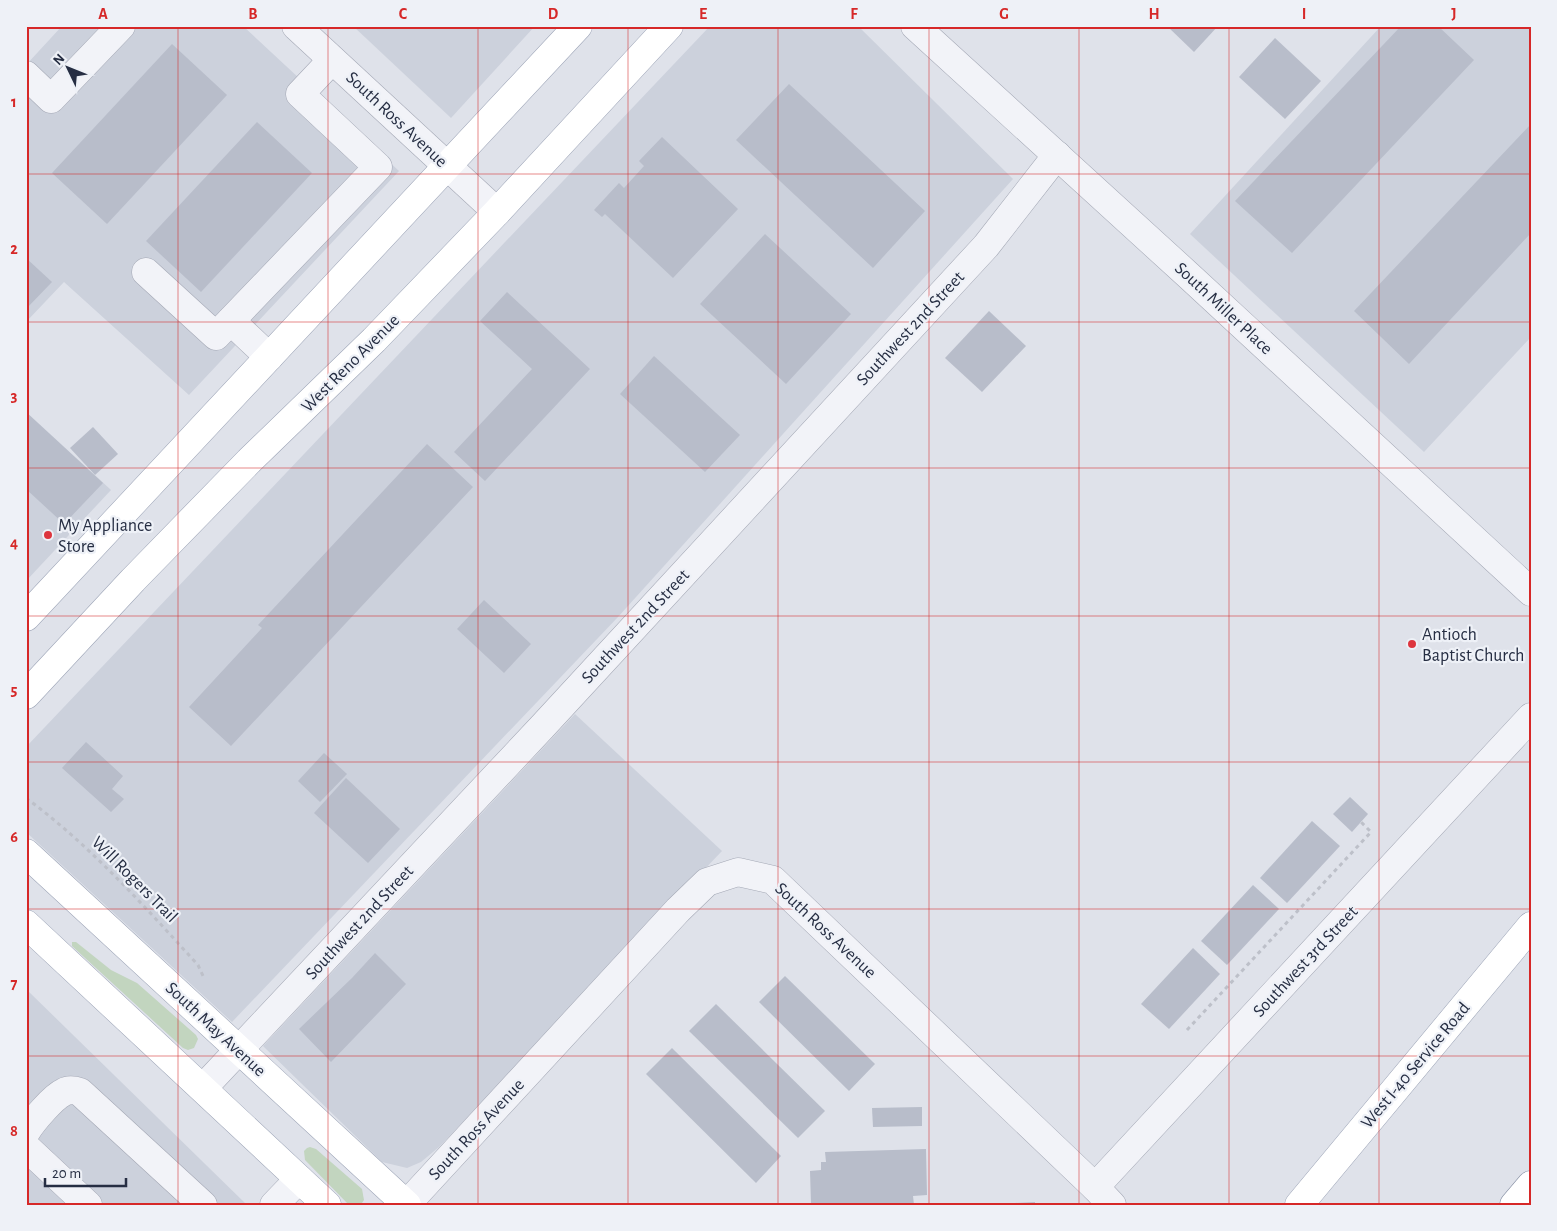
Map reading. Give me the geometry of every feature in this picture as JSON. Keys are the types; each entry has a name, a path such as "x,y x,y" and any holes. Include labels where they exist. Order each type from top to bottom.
{"main road":[{"path":"29,608 270,357 578,26"},
{"name":"West Reno Avenue","path":"26,695 133,580 249,461 374,340 497,212 669,26"},
{"name":"South May Avenue","path":"26,853 406,1205"},
{"path":"26,924 326,1205"},
{"name":"West I-40 Service Road","path":"1299,1205 1531,926"},
{"path":"1514,1205 1531,1185"}],"street":[{"path":"26,74 51,99 121,26"},
{"name":"South Ross Avenue","path":"296,26 497,212"},
{"name":"South Miller Place","path":"915,26 1531,592"},
{"path":"146,272 216,336 378,167 300,94 332,60"},
{"name":"Southwest 2nd Street","path":"203,1088 542,727 986,246 1057,155"},
{"path":"231,321 270,357"},
{"name":"Southwest 3rd Street","path":"1103,1196 1531,717"},
{"name":"South Ross Avenue","path":"406,1205 678,910 707,882 738,872 773,880 1103,1196"},
{"path":"26,1132 58,1095 73,1090 80,1092 204,1205"},
{"path":"26,1146 88,1205"},
{"path":"274,1205 299,1178"}],"path":[{"name":"Will Rogers Trail","path":"26,798 52,817 124,883 198,965 207,984"},
{"path":"1187,1030 1371,832 1361,822"}],"shaded area":[{"path":"62,26 243,26 399,171 189,395 64,282 26,322 26,65"},
{"path":"353,26 535,26 451,118"},
{"path":"710,26 858,26 1013,179 618,617 232,1022 26,832 26,747"},
{"path":"1381,26 1531,26 1531,337 1424,452 1190,234"},
{"name":"My Appliance Store","path":"26,412 111,490 26,581"},
{"path":"575,714 722,851 439,1147 421,1162 407,1168 382,1162 263,1046"},
{"path":"26,989 247,1205 26,1205"}],"green space":[{"path":"72,942 76,942 111,970 137,983 196,1035 198,1039 194,1048 188,1050 183,1048 72,946"},
{"path":"310,1147 316,1149 362,1189 364,1200 362,1203 349,1205 305,1160 304,1151"}],"building":[{"path":"1167,26 1218,26 1194,52"},
{"path":"1401,26 1438,26 1474,60 1292,253 1235,201"},
{"path":"1275,38 1321,81 1285,119 1239,77"},
{"path":"172,44 227,95 107,224 52,173"},
{"path":"789,84 925,211 873,268 736,140"},
{"path":"257,122 312,173 201,292 146,241"},
{"path":"1531,124 1531,233 1409,364 1354,311"},
{"path":"662,137 738,209 673,278 605,214 602,217 594,210 619,183 624,188 644,166 639,161"},
{"path":"765,234 851,314 786,384 700,304"},
{"path":"26,258 52,282 26,309"},
{"path":"507,292 590,369 485,481 454,452 532,369 480,321"},
{"path":"989,311 1026,346 982,392 945,358"},
{"path":"654,356 740,435 705,472 620,394"},
{"name":"My Appliance Store","path":"26,412 103,483 64,524 26,489"},
{"path":"93,427 118,454 95,475 70,448"},
{"path":"427,444 473,487 231,746 189,707 262,628 258,625"},
{"path":"484,600 531,644 504,673 457,629"},
{"path":"86,742 123,776 112,789 124,799 111,812 62,768"},
{"path":"324,753 347,774 320,802 298,781"},
{"path":"346,778 400,829 368,863 314,813"},
{"path":"1350,797 1368,814 1352,832 1333,814"},
{"path":"1312,821 1340,846 1287,903 1260,878"},
{"path":"1253,885 1279,909 1227,965 1201,941"},
{"path":"1193,948 1220,974 1169,1029 1141,1004"},
{"path":"375,953 406,984 331,1062 299,1029"},
{"path":"785,976 875,1064 849,1091 759,1002"},
{"path":"716,1004 825,1111 798,1138 689,1031"},
{"path":"672,1048 781,1156 756,1183 646,1074"},
{"path":"922,1107 922,1126 873,1127 872,1108"},
{"path":"926,1149 927,1195 913,1196 914,1205 811,1204 810,1171 821,1170 821,1162 826,1162 825,1152"},
{"path":"1035,1202 1035,1205 1015,1205 1015,1203"}],"place":[{"name":"My Appliance Store","path":"48,535"},
{"name":"Antioch Baptist Church","path":"1412,644"}]}
